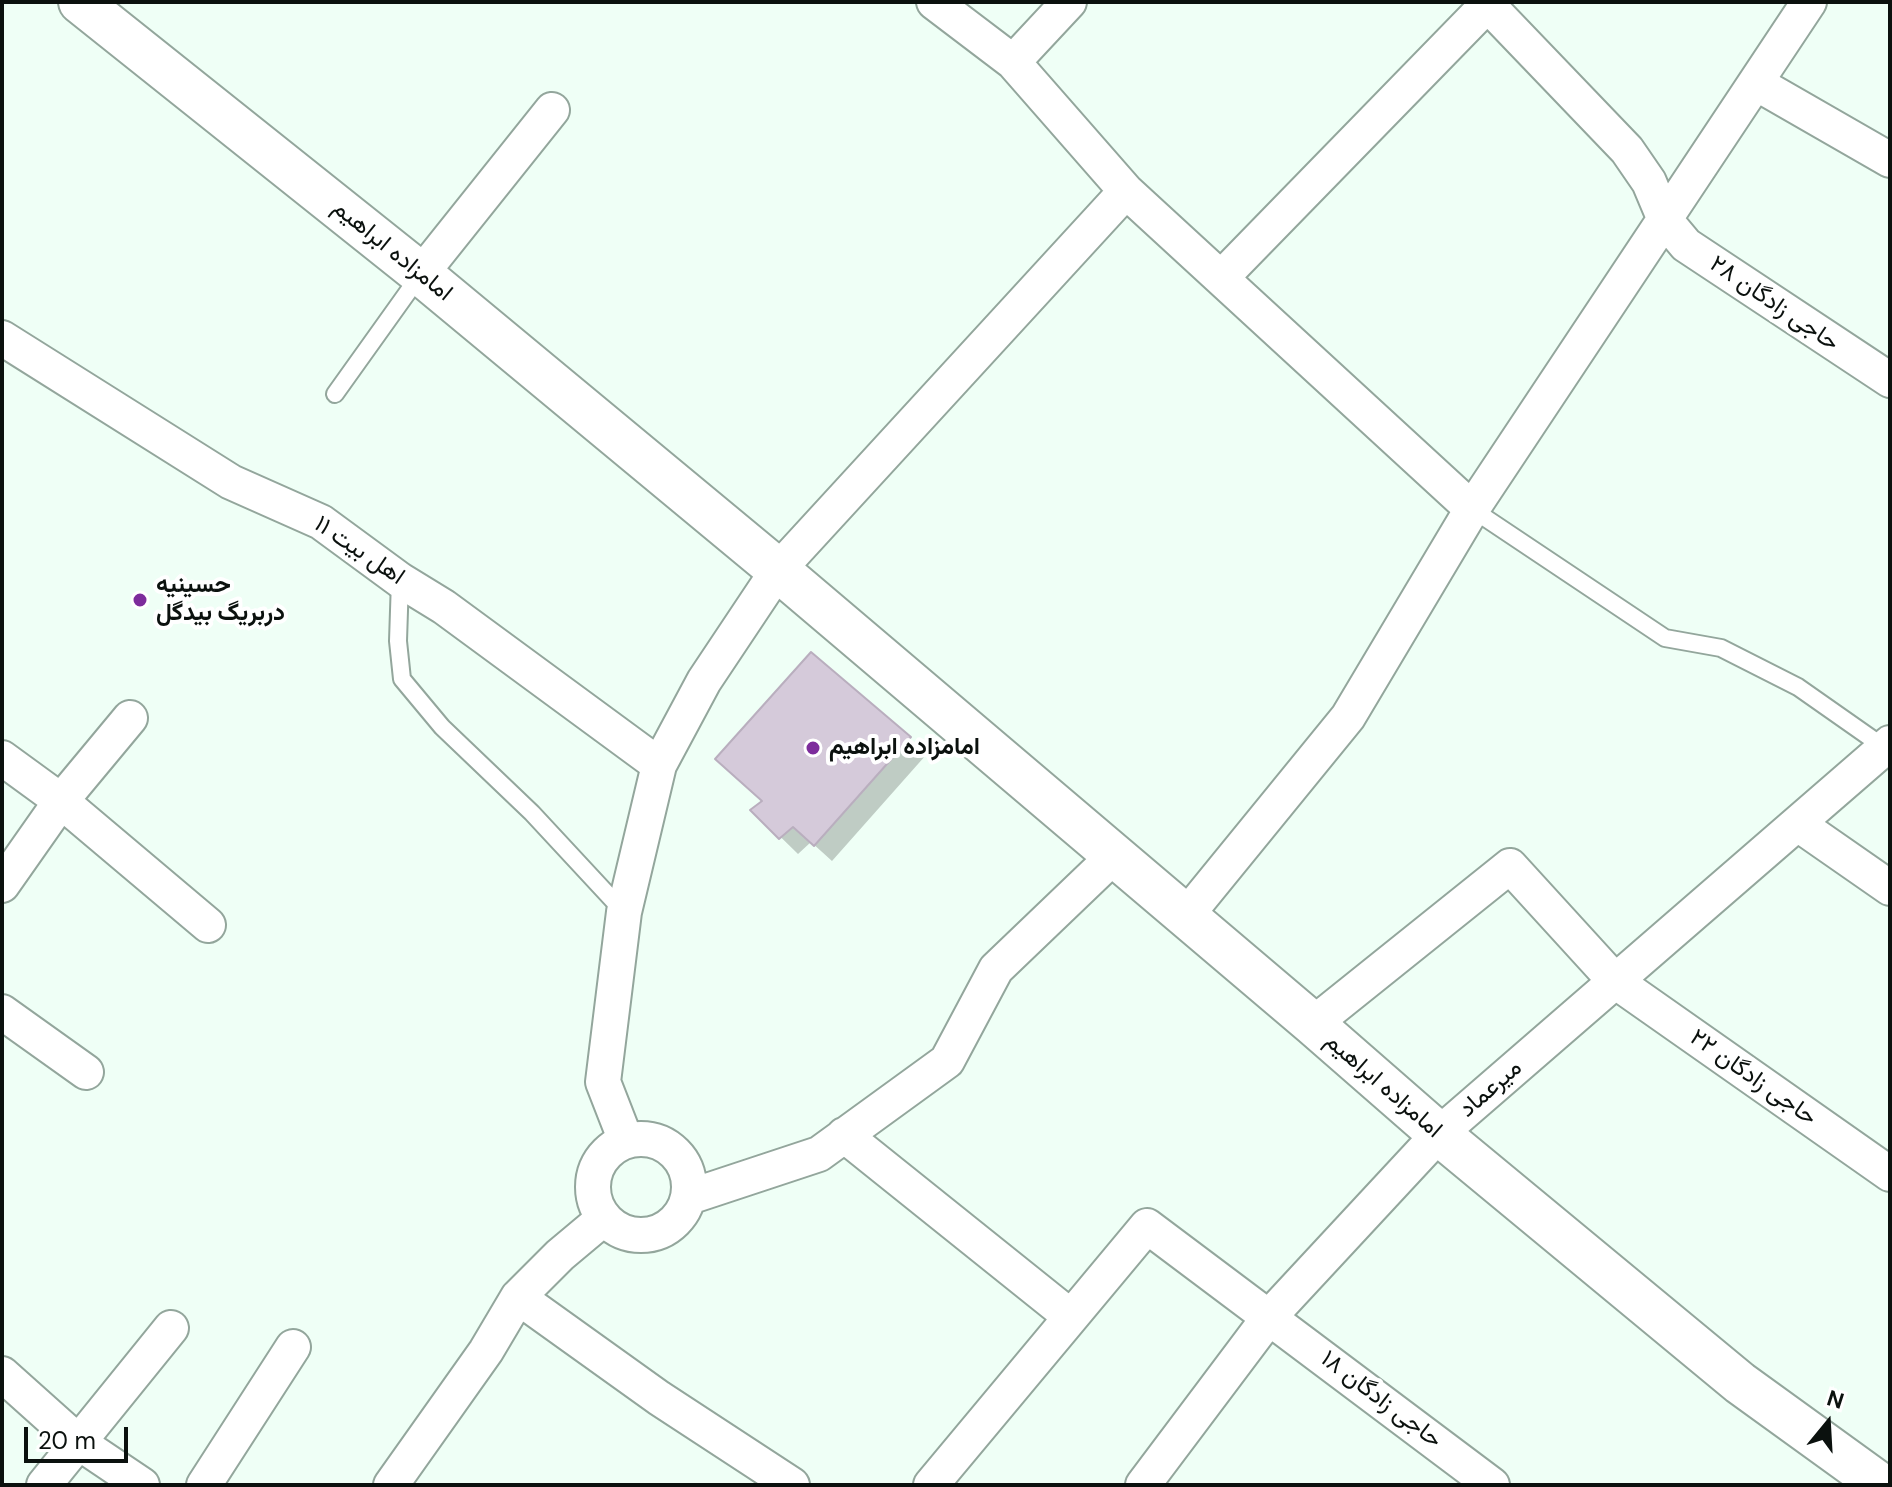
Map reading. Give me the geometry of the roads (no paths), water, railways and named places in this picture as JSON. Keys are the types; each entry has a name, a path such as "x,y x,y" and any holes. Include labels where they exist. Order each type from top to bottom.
{"street":[{"name":"امامزاده ابراهیم","path":"80,2 421,274 778,570 1439,1134 1740,1383 1881,1485"},
{"path":"934,2 1013,62 1126,191 1472,509"},
{"path":"1013,62 1069,2"},
{"path":"1185,917 1348,717 1472,509 1809,2"},
{"path":"1221,278 1488,3 1627,150 1649,182 1665,220"},
{"path":"1756,83 1890,160"},
{"path":"421,274 552,110"},
{"path":"626,1141 603,1082 624,912 659,765 704,681 778,570 1126,191"},
{"name":"حاجی زادگان ۲۸","path":"1665,220 1686,245 1890,380"},
{"name":"اهل بیت ۱۱","path":"2,338 231,482 321,522 400,580 444,607 659,765"},
{"path":"2,885 61,801 130,718"},
{"name":"میرعماد","path":"1143,1485 1270,1316 1439,1134 1887,746"},
{"path":"2,758 61,801 208,925"},
{"path":"1798,824 1890,888"},
{"path":"689,1197 819,1154 947,1061 996,969 1114,856"},
{"name":"حاجی زادگان ۲۲","path":"1313,1024 1510,866 1615,981 1890,1174"},
{"path":"2,1012 86,1072"},
{"path":"844,1135 1071,1317 931,1485"},
{"path":"654,1140 679,1156 690,1182 689,1197 684,1211 661,1232 646,1236 630,1235 615,1229 603,1219 593,1190 594,1174 611,1149 626,1141 654,1140"},
{"path":"391,1485 486,1351 518,1297 560,1255 603,1219"},
{"name":"حاجی زادگان ۱۸","path":"1071,1317 1147,1226 1492,1485"},
{"path":"518,1297 659,1398 792,1485"},
{"path":"44,1485 171,1328"},
{"path":"204,1485 293,1347"},
{"path":"2,1374 78,1442 142,1485"}],"lane":[{"path":"335,394 421,274"},
{"path":"1472,509 1665,638 1721,648 1798,687 1887,746"},
{"path":"400,580 398,641 402,679 442,727 532,813 624,912"}],"place":[{"name":"حسینیه دربریگ بیدگل","path":"140,600"},
{"name":"امامزاده ابراهیم","path":"813,748"}]}
